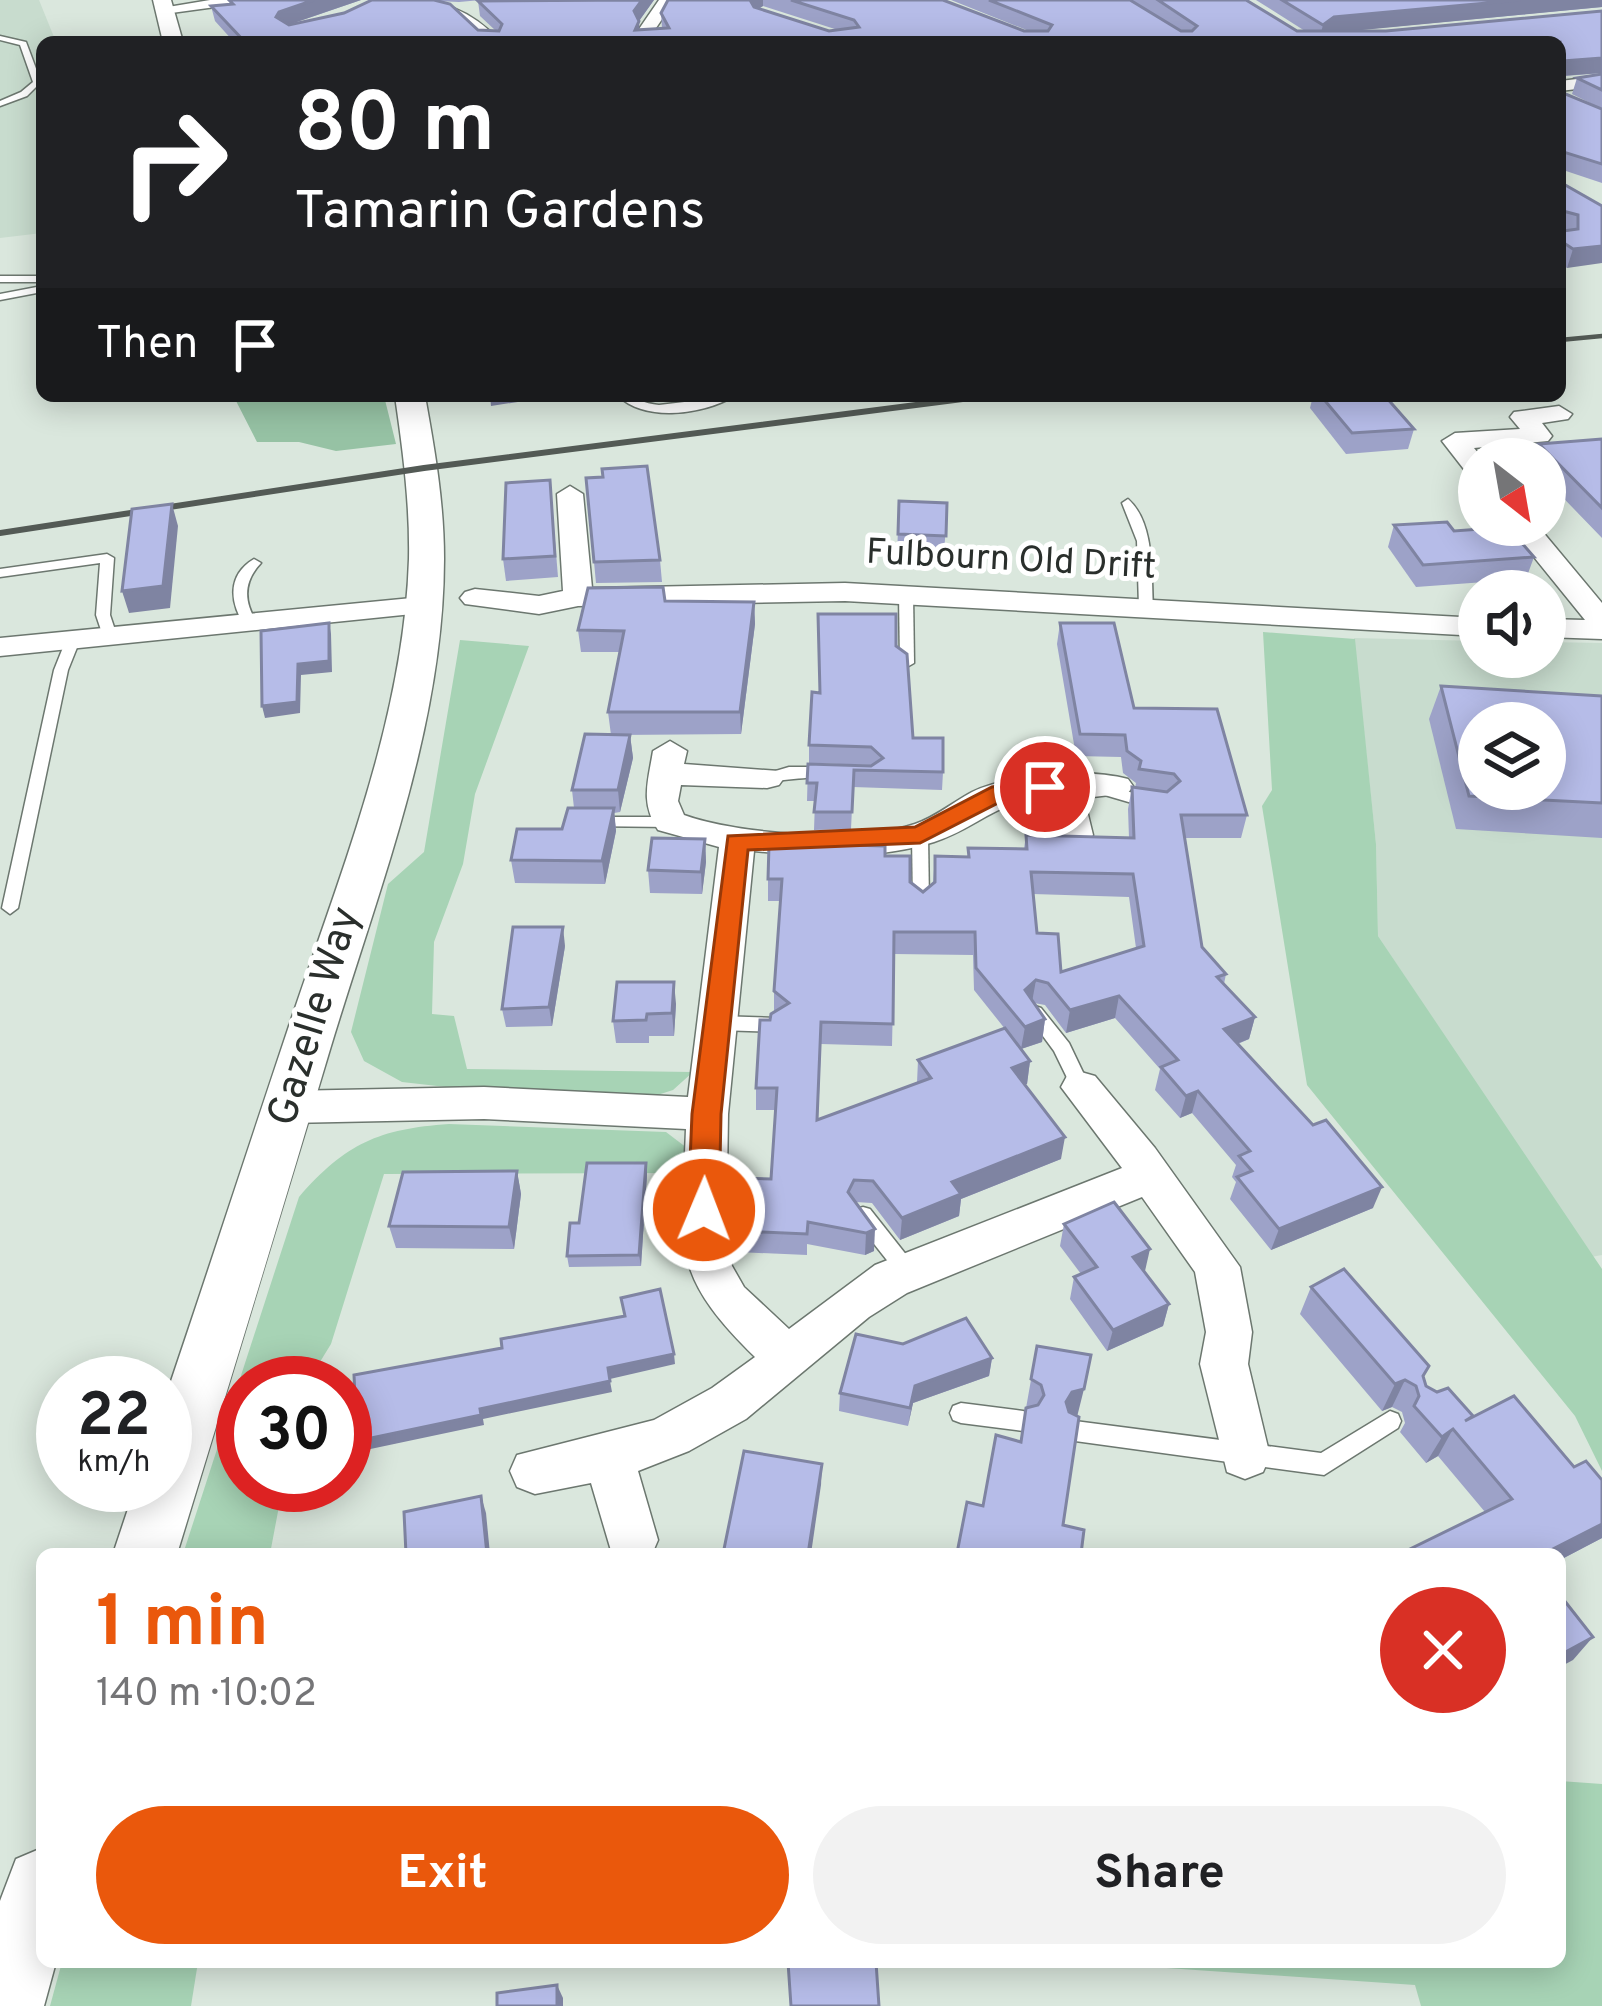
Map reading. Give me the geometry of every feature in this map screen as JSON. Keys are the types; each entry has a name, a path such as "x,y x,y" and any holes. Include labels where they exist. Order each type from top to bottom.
{"street":[{"path":"171,36 163,4 259,0"},
{"path":"406,0 467,10 487,36"},
{"path":"653,36 647,29 667,0"},
{"path":"1566,85 1602,81"},
{"path":"1566,101 1581,110"},
{"name":"Gazelle Way","path":"148,1548 288,1107 410,700 428,540 424,468 411,402"},
{"path":"1505,438 1539,436 1522,417 1559,413"},
{"path":"570,494 578,597"},
{"path":"573,535 603,532"},
{"path":"1539,546 1602,626"},
{"name":"Fulbourn Old Drift","path":"475,598 534,617 578,597 906,593 1458,626"},
{"path":"0,647 422,606"},
{"path":"1566,627 1602,626"},
{"path":"767,778 668,762 661,801 670,822 701,836 737,842 920,835 1000,793 1092,788 1075,836"},
{"path":"737,842 707,1114 703,1199 710,1269 728,1301 788,1358"},
{"path":"1081,1087 1217,1267 1229,1332 1224,1364 1246,1456"},
{"path":"288,1107 484,1103 707,1114"},
{"path":"535,1471 610,1460 706,1421 744,1397 854,1303 908,1273 1151,1175"},
{"path":"610,1460 632,1540"},
{"path":"5,2006 36,1905"}],"lane":[{"path":"0,38 23,44 36,79"},
{"path":"0,104 36,83"},
{"path":"0,279 36,279"},
{"path":"0,297 36,290"},
{"path":"630,402 653,408 691,402"},
{"path":"1128,503 1143,542 1146,607"},
{"path":"0,573 106,558 103,615 110,636"},
{"path":"250,624 239,596 244,572 254,563"},
{"path":"906,593 907,663"},
{"path":"10,908 61,670 73,640"},
{"path":"767,778 790,772 853,773"},
{"path":"1092,788 1163,806"},
{"path":"575,822 670,822"},
{"path":"920,835 921,904"},
{"path":"1035,1013 1062,1048 1081,1087"},
{"path":"718,1023 776,1025"},
{"path":"861,1212 908,1273"},
{"path":"961,1413 1023,1421"},
{"path":"1075,1431 1324,1464 1390,1421"}],"shaded area":[{"path":"0,0 39,0 54,36 36,36 36,234 0,238"},
{"path":"1354,638 1458,640 1458,678 1566,678 1566,642 1602,643 1602,1255 1591,1257 1378,936 1376,844"}],"green space":[{"path":"237,402 386,402 396,444 336,451 299,442 257,442"},
{"path":"1263,632 1355,639 1376,844 1378,936 1602,1269 1602,1471 1575,1416 1307,1085 1262,806 1272,790"},
{"path":"460,640 529,646 475,794 463,864 434,942 432,1014 454,1016 467,1069 693,1072 673,1090 645,1099 516,1095 402,1082 364,1061 351,1032 388,884 424,852"},
{"path":"449,1124 666,1132 687,1148 693,1173 384,1174 324,1356 247,1356 299,1197 349,1151 383,1135"},
{"path":"216,1452 216,1512 278,1512 271,1548 185,1548"},
{"path":"1566,1781 1602,1784 1602,2006 1421,2006 1415,1985 1167,1968 1566,1968"},
{"path":"60,1968 197,1968 191,2006 50,2006"}],"building":[{"path":"229,0 314,0 279,12 276,17 289,25 344,13 372,0 434,0 450,4 478,30 499,31 502,24 478,1 642,0 634,11 639,21 635,30 669,28 661,13 668,0 750,0 754,7 829,31 859,27 854,20 791,0 943,0 1024,31 1048,31 1052,25 989,0 1130,0 1181,31 1197,26 1158,0 1246,0 1297,31 1386,31 1602,11 1602,58 1566,61 1566,36 239,36 211,6 233,4"},
{"path":"1282,0 1520,0 1334,17 1323,25"},
{"path":"1602,74 1602,90 1577,78"},
{"path":"1566,94 1602,109 1602,164 1566,153"},
{"path":"1566,185 1602,206 1602,246 1573,249 1566,244 1566,231 1578,229 1578,215 1566,212"},
{"path":"1326,402 1390,402 1414,429 1352,433"},
{"path":"1602,439 1602,508 1566,471 1566,442"},
{"path":"647,466 660,560 594,562 586,478 603,477 602,469"},
{"path":"550,480 555,556 503,559 506,483"},
{"path":"899,501 947,503 946,536 898,534"},
{"path":"172,504 163,586 122,591 132,509"},
{"path":"1447,522 1458,531 1458,546 1524,546 1534,557 1423,565 1394,525"},
{"path":"663,587 665,601 754,602 740,712 608,712 624,631 578,630 588,588"},
{"path":"818,614 896,614 896,646 907,654 913,738 943,738 943,772 854,770 852,812 814,812 817,783 807,783 808,764 871,766 883,758 871,747 809,745 812,692 820,693"},
{"path":"329,623 329,661 298,664 297,702 262,706 261,631"},
{"path":"1060,623 1114,623 1134,708 1217,709 1247,815 1181,815 1202,947 1226,974 1217,977 1255,1017 1224,1029 1313,1125 1326,1120 1382,1187 1279,1229 1237,1177 1252,1171 1239,1156 1250,1151 1198,1091 1186,1096 1161,1067 1178,1060 1119,996 1070,1010 1048,983 1036,980 1025,990 1045,1019 1025,1027 976,968 975,932 894,932 893,1024 821,1022 817,1120 931,1078 918,1060 1005,1028 1030,1061 1012,1068 1065,1137 952,1182 961,1194 902,1218 873,1181 854,1180 848,1192 875,1229 866,1233 808,1222 807,1234 737,1231 742,1178 771,1179 777,1088 756,1088 760,1020 770,1020 771,1014 789,1003 774,991 782,879 768,879 769,845 851,838 850,845 885,846 885,856 910,856 910,882 923,892 935,882 935,856 969,857 968,848 1027,849 1026,835 1134,838 1132,787 1167,792 1180,781 1174,774 1139,769 1141,761 1127,751 1125,735 1080,734","holes":["1031,872 1133,874 1144,946 1061,972 1058,934 1037,933"]},
{"path":"1441,686 1602,696 1602,803 1566,801 1566,702 1458,702 1458,753"},
{"path":"585,734 630,735 618,790 572,790"},
{"path":"568,808 614,808 602,861 511,860 517,829 562,829"},
{"path":"652,838 705,839 701,872 648,870"},
{"path":"513,927 563,927 549,1007 502,1009"},
{"path":"617,982 674,982 672,1013 613,1021"},
{"path":"587,1163 646,1163 639,1255 567,1256 570,1223 579,1223"},
{"path":"517,1171 509,1227 389,1226 403,1172"},
{"path":"1114,1202 1150,1249 1133,1257 1169,1304 1113,1330 1074,1277 1097,1267 1064,1224"},
{"path":"1344,1269 1429,1366 1423,1376 1426,1386 1437,1392 1448,1388 1473,1416 1465,1421 1514,1396 1574,1467 1586,1461 1602,1480 1602,1524 1555,1548 1412,1548 1512,1499 1453,1429 1442,1437 1414,1406 1419,1396 1416,1386 1405,1380 1395,1384 1311,1287"},
{"path":"660,1289 674,1354 608,1368 610,1381 372,1438 372,1372 502,1348 501,1339 625,1316 621,1298"},
{"path":"966,1318 992,1358 915,1386 910,1408 840,1393 856,1334 903,1344"},
{"path":"1037,1346 1091,1355 1084,1389 1072,1392 1066,1402 1069,1412 1079,1417 1063,1525 1084,1530 1082,1548 958,1548 967,1502 983,1506 996,1435 1021,1442 1026,1408 1038,1405 1044,1395 1041,1385 1031,1379"},
{"path":"744,1451 822,1464 809,1548 724,1548"},
{"path":"481,1496 486,1548 406,1548 404,1512"},
{"path":"1566,1603 1593,1637 1566,1652"},
{"path":"788,1968 876,1968 879,2006 791,2006"},
{"path":"557,1985 557,2006 497,2006 497,1993"}],"railway":[{"path":"1566,339 1602,336"},
{"path":"0,533 424,468 939,402"}],"route":[{"path":"704,1210 707,1114 737,842 920,835 1000,793 1045,787"}]}
